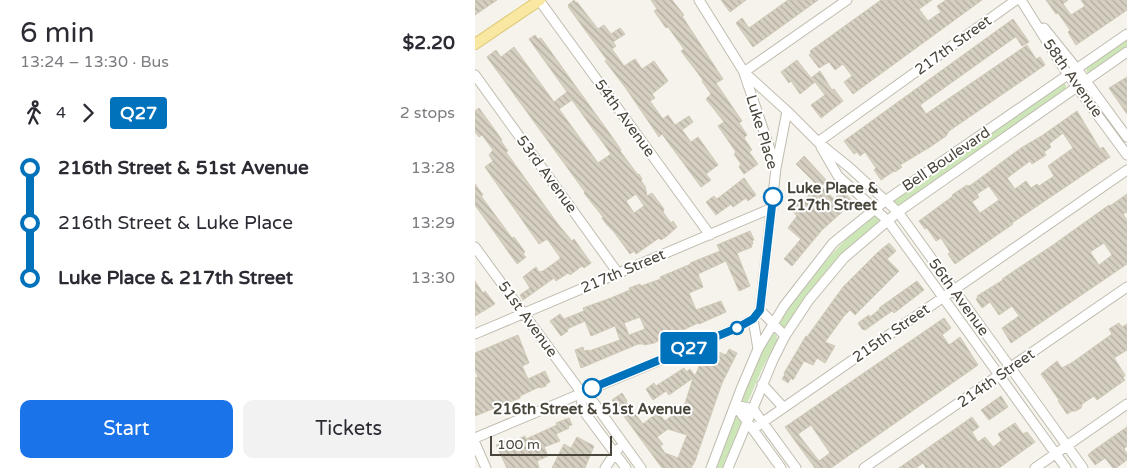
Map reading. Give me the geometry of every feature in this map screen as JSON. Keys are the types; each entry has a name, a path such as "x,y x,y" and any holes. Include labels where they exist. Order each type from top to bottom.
{"main road":[{"path":"475,44 539,0"}],"street":[{"name":"54th Avenue","path":"539,0 709,235"},
{"name":"56th Avenue","path":"699,0 744,72 818,142 849,167 898,212 1083,468"},
{"path":"744,72 847,0"},
{"name":"217th Street","path":"818,142 1016,0"},
{"name":"58th Avenue","path":"1021,0 1077,69 1127,138"},
{"name":"58th Avenue","path":"1021,0 1068,75 1127,155"},
{"name":"Bell Boulevard","path":"711,468 758,349 784,306 833,243 885,201 1127,34"},
{"name":"Bell Boulevard","path":"728,468 751,425 753,409 762,384 785,336 809,300 844,258 898,212 1127,52"},
{"name":"Luke Place","path":"744,72 776,168 760,310"},
{"name":"53rd Avenue","path":"475,75 618,273"},
{"path":"776,168 787,111"},
{"name":"56th Avenue","path":"818,142 838,176 888,220 1066,468"},
{"name":"215th Street","path":"751,425 763,422 1127,170"},
{"name":"217th Street","path":"475,334 772,208"},
{"name":"51st Avenue","path":"475,246 581,392 594,403 641,468"},
{"name":"214th Street","path":"864,468 1127,287"},
{"path":"475,438 737,328 753,319 760,310 785,336"},
{"path":"753,319 758,349"},
{"path":"762,384 783,407"},
{"name":"51st Avenue","path":"581,392 582,408 626,468"},
{"path":"1035,468 1127,404"},
{"path":"735,405 753,409 796,468"},
{"path":"735,405 781,468"},
{"path":"475,443 486,468"},
{"path":"605,468 623,443"}],"green space":[{"path":"1127,37 1127,48 1089,73 1087,72 1086,67"},
{"path":"1063,83 1066,85 1066,90 899,205 897,206 892,201 894,199"},
{"path":"875,214 879,221 844,253 784,329 779,323 801,290 850,235"},
{"path":"774,332 778,339 762,369 747,404 740,404 750,376"},
{"path":"734,416 738,416 742,421 725,468 716,468"}],"building":[{"path":"475,0 497,0 475,15"},
{"path":"574,0 598,29 604,25 611,34 620,28 625,34 613,42 616,46 612,49 624,66 635,59 642,69 654,61 668,81 652,94 655,98 650,101 663,119 668,115 675,125 689,116 693,122 682,130 691,142 698,137 718,165 706,174 711,180 701,187 662,134 659,137 569,8 568,5"},
{"path":"651,0 672,0 684,15 682,16 723,79 716,83 742,121 739,123 747,135 744,138 752,150 749,152 758,164 744,174 739,167 741,164 734,154 736,152 718,126 724,122 706,99 711,94 681,51 684,49 654,11 657,9"},
{"path":"721,0 746,0 730,12"},
{"path":"788,0 818,0 753,47 736,23 742,18 749,28"},
{"path":"881,0 932,0 919,9 928,21 941,12 937,6 946,0 982,0 853,94 844,82 852,76 843,64 835,70 829,62 819,68 809,55 810,51"},
{"path":"1046,0 1068,0 1063,4 1071,15 1085,6 1081,0 1127,0 1127,10 1076,45 1068,32 1070,30"},
{"path":"1013,19 1029,42 1022,46 1016,37 1014,38 920,105 926,114 1027,45 1036,59 1040,57 1045,65 881,180 874,170 876,168 865,152 860,156 857,152 854,154 844,141"},
{"path":"535,35 538,39 541,38 615,141 620,151 639,174 645,186 647,196 652,193 664,209 663,212 671,223 673,221 677,227 667,236 661,240 659,238 636,254 634,251 630,254 607,225 487,57 496,50 501,57 514,47 554,102 567,92 529,39","holes":["572,100 611,154 598,163 559,109","636,194 644,206 634,213 626,201"]},
{"path":"797,60 811,78 820,71 832,90 834,89 843,101 821,118 811,105 825,95 815,82 800,94 791,81 789,83 781,72"},
{"path":"1127,77 1127,114 1109,88"},
{"path":"479,108 502,140 508,151 506,152 557,223 572,241 574,239 591,263 584,268 582,266 570,275 568,273 556,281 554,278 523,300 520,295 530,288 523,277 536,267 539,272 543,271 560,259 560,257 547,239 539,244 485,167 493,161 489,155 493,150 482,135 479,137 475,132 475,111"},
{"path":"1077,111 1100,149 1103,147 1110,157 955,264 941,238 936,241 927,228 925,229 919,221 952,195 967,185 971,185 1021,148","holes":["1063,133 1073,148 1048,166 1054,176 1039,186 1037,184 1031,188 1026,181 1015,189 1007,178 1030,161 1032,164 1046,155 1044,152 1051,147 1049,144","989,186 999,200 980,213 972,202 979,197 977,194"]},
{"path":"804,156 827,181 821,186 834,199 843,191 853,202 822,230 792,266 784,259 801,239 788,228 797,216 791,210 793,208 791,207 798,199 801,203 818,186 796,164"},
{"path":"744,178 756,195 748,201 746,198 733,207 731,204 716,215 706,202 714,196 717,199"},
{"path":"475,184 483,195 481,196 512,238 514,237 525,252 523,254 526,257 517,264 475,205"},
{"path":"1127,194 1127,212 1123,214 1127,220 1127,264 1011,343 1002,328 1019,316 1012,306 999,315 990,302 982,308 976,299 978,298 977,296","holes":["1104,243 1112,255 1099,265 1090,252"]},
{"path":"750,231 754,240 752,241 752,247 737,253 750,286 739,291 726,261 698,274 703,287 689,293 696,310 721,301 726,312 654,343 638,344 581,368 575,350 583,347 584,351 589,351 620,340 615,326 591,336 585,321 567,329 568,331 561,336 550,321 560,314 564,319 584,311 583,308 630,290 629,288 661,279 660,277 720,251 717,245","holes":["640,317 645,329 629,335 624,323"]},
{"path":"889,243 896,251 887,259 899,271 855,315 850,310 844,316 825,342 835,346 825,363 817,358 813,365 804,361 793,380 791,378 788,383 782,379 806,336 843,287"},
{"path":"475,281 483,293 485,291 495,304 475,316"},
{"path":"917,281 924,290 894,313 892,311 865,330 862,329 858,323 869,315 870,317 879,308"},
{"path":"944,318 951,328 942,335 949,345 960,337 978,365 831,468 815,468 785,427","holes":["811,425 830,453 819,461 798,434"]},
{"path":"1119,323 1122,327 1127,324 1127,350 1114,358 1125,375 1123,378 1125,380 1097,400 1094,396 1082,404 1081,408 1067,414 1041,374 1057,361 1062,368 1073,362 1112,334 1109,329"},
{"path":"518,335 529,363 522,366 528,379 545,371 550,382 546,386 539,387 520,396 520,398 475,416 475,378 478,377 475,370 475,353"},
{"path":"729,349 737,353 722,383 695,461 691,468 662,468 612,400 622,393 626,402 643,424 658,412 665,421 682,408 683,410 693,378 669,395 666,391 653,400 646,389 654,383 656,386 684,368 686,372 690,369 695,376 704,355 711,358 714,350 726,355","holes":["668,429 687,435 678,458 665,453 660,446 663,444 657,437"]},
{"path":"1001,396 1008,407 989,420 981,410"},
{"path":"972,417 979,427 972,432 978,442 985,437 993,447 1002,440 998,434 1015,423 1023,434 1027,432 1035,442 999,468 926,468 923,463 916,468 899,468"},
{"path":"569,418 572,425 556,434 560,441 544,447 548,456 537,461 539,468 507,468 496,445 505,441 507,444 525,436 526,439"},
{"path":"1127,427 1127,446 1124,449 1127,454 1127,460 1116,468 1113,468 1105,458 1095,465 1088,455"},
{"path":"577,437 594,446 585,468 552,468 564,444 571,448"}],"bus line":[{"name":"Q27","path":"592,388 737,328 753,319 760,310 773,197"}],"place":[{"name":"Luke Place & 217th Street","path":"773,197"},
{"name":"216th Street & 51st Avenue","path":"592,388"}]}
